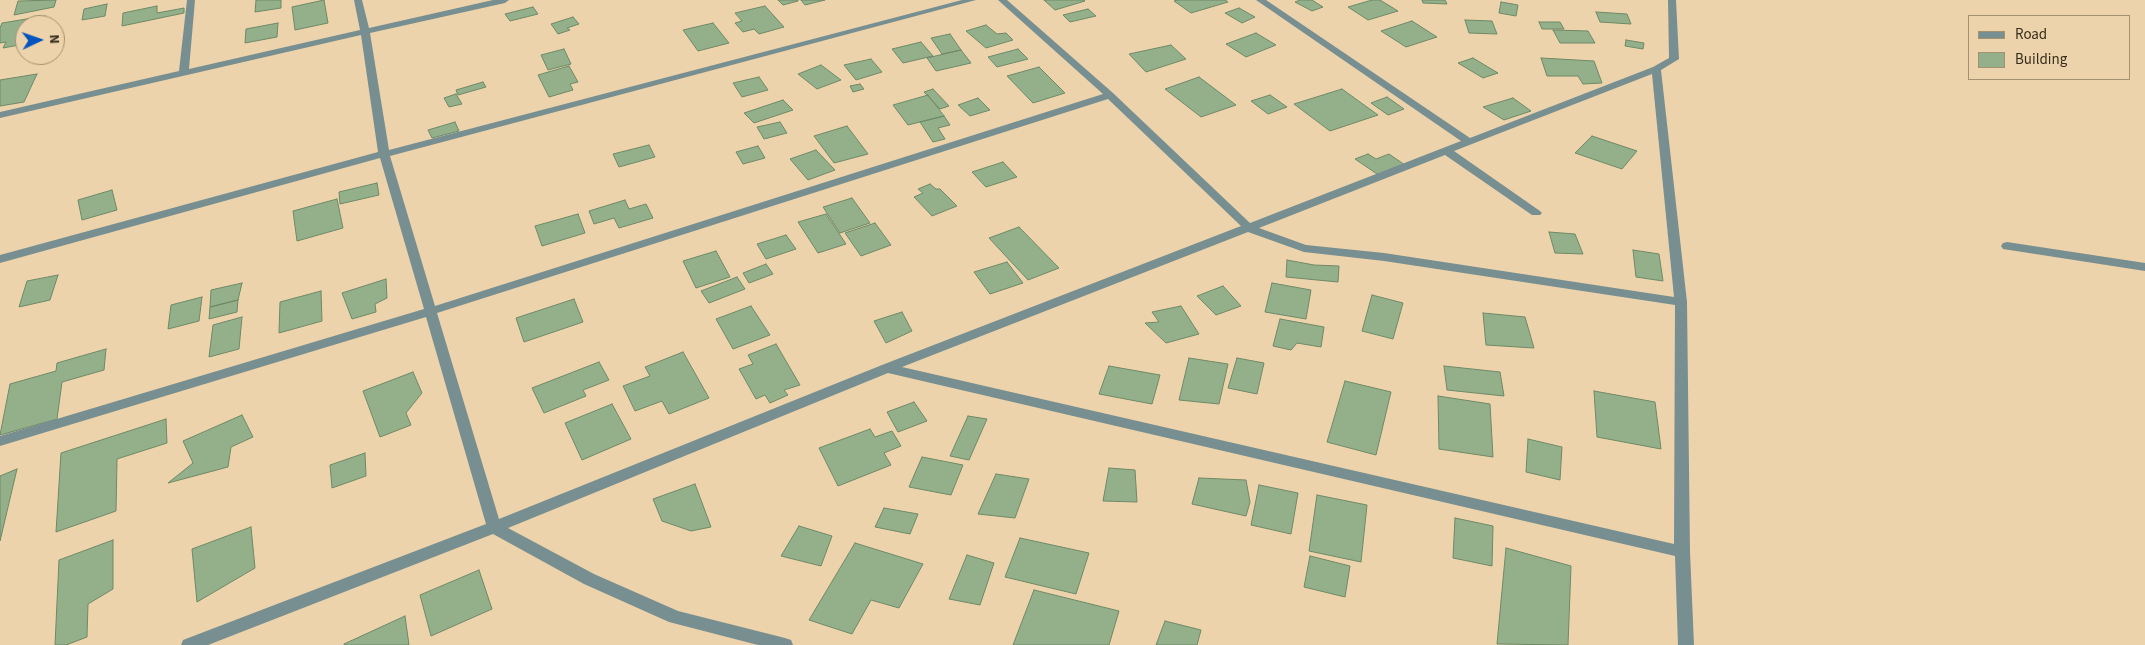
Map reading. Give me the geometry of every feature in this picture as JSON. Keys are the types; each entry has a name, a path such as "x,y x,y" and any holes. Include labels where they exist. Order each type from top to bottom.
{"street":[{"path":"184,72 191,0"},
{"path":"358,0 365,30 384,154 494,527 589,579 675,617 785,645"},
{"path":"0,115 365,30 505,0"},
{"path":"0,259 384,154 972,0"},
{"path":"1002,0 1110,95 1249,228 1304,248 1384,257 1681,302"},
{"path":"1260,0 1468,141"},
{"path":"189,645 494,527 887,368 1656,69 1674,59 1672,0"},
{"path":"1656,69 1681,302 1682,552 1686,645"},
{"path":"0,441 431,311 1110,95"},
{"path":"1447,151 1536,213"},
{"path":"2006,246 2145,267"},
{"path":"887,368 1682,552"}],"building":[{"path":"56,0 54,7 14,15 18,1"},
{"path":"256,0 281,0 281,8 255,12"},
{"path":"324,0 328,23 295,30 292,7"},
{"path":"778,0 798,0 798,1 783,5"},
{"path":"801,0 825,0 805,5"},
{"path":"1044,0 1084,0 1085,1 1055,10"},
{"path":"1225,0 1228,2 1191,13 1174,1"},
{"path":"1312,0 1323,7 1312,11 1295,2"},
{"path":"1372,0 1380,0 1398,11 1368,20 1348,7"},
{"path":"1422,0 1445,0 1447,4 1423,3"},
{"path":"1501,2 1518,5 1516,16 1499,13"},
{"path":"107,4 105,16 82,20 84,9"},
{"path":"157,6 157,13 184,8 184,13 122,26 123,13"},
{"path":"765,6 784,27 759,34 754,29 743,32 735,23 742,21 735,13"},
{"path":"533,7 538,14 510,21 505,14"},
{"path":"1239,8 1255,17 1242,23 1225,13"},
{"path":"1088,9 1096,16 1070,22 1063,15"},
{"path":"1596,12 1627,14 1631,24 1600,22"},
{"path":"573,17 579,24 567,28 570,30 558,34 551,24"},
{"path":"1465,20 1492,21 1497,34 1469,33"},
{"path":"15,21 15,46 3,48 6,42 0,43 2,23"},
{"path":"1412,21 1437,37 1406,47 1381,31"},
{"path":"1539,22 1560,22 1564,29 1542,29"},
{"path":"278,23 277,37 245,43 246,29"},
{"path":"713,23 729,43 698,51 683,30"},
{"path":"986,25 997,34 1006,33 1013,40 986,48 966,31"},
{"path":"1553,30 1588,31 1595,43 1560,43"},
{"path":"1256,33 1276,45 1246,57 1226,44"},
{"path":"950,34 961,50 942,54 931,38"},
{"path":"1626,40 1644,43 1643,49 1625,46"},
{"path":"921,42 933,56 903,63 892,49"},
{"path":"1171,45 1186,59 1146,72 1129,54"},
{"path":"564,49 571,64 548,70 541,55"},
{"path":"1018,49 1028,59 997,67 988,57"},
{"path":"961,50 971,63 936,71 927,58"},
{"path":"1473,58 1498,73 1483,78 1458,63"},
{"path":"1541,58 1594,61 1602,83 1583,84 1578,76 1547,76"},
{"path":"871,59 882,72 856,80 844,65"},
{"path":"821,65 841,80 817,89 798,74"},
{"path":"569,66 578,82 570,84 573,90 549,97 538,75"},
{"path":"1039,67 1065,93 1033,103 1007,76"},
{"path":"37,74 24,102 0,106 0,80"},
{"path":"759,77 768,90 742,97 733,83"},
{"path":"1199,77 1236,105 1201,117 1165,89"},
{"path":"483,82 486,87 458,95 456,90"},
{"path":"860,84 864,89 853,92 850,86"},
{"path":"933,89 949,106 940,109 924,92"},
{"path":"1342,89 1378,115 1330,131 1294,104"},
{"path":"456,94 462,104 449,107 444,98"},
{"path":"928,95 944,116 908,125 893,105"},
{"path":"1270,95 1287,107 1268,114 1251,101"},
{"path":"1387,97 1404,109 1388,115 1371,103"},
{"path":"978,98 990,110 970,116 958,105"},
{"path":"1513,98 1531,111 1504,120 1483,107"},
{"path":"783,100 793,110 754,123 744,113"},
{"path":"944,116 950,125 938,128 945,139 933,142 920,122"},
{"path":"455,122 459,131 432,138 428,130"},
{"path":"780,122 787,133 764,139 757,127"},
{"path":"847,126 868,154 834,163 814,136"},
{"path":"1592,136 1637,151 1622,169 1575,153"},
{"path":"649,145 655,157 619,167 613,154"},
{"path":"758,146 765,158 743,164 736,152"},
{"path":"816,150 835,170 808,180 790,159"},
{"path":"1368,154 1376,159 1389,154 1405,165 1380,176 1355,159"},
{"path":"1003,162 1017,177 986,187 972,172"},
{"path":"377,183 379,195 340,204 339,192"},
{"path":"930,184 936,189 940,189 957,206 932,216 914,197 923,193 918,189"},
{"path":"112,190 117,210 82,220 78,200"},
{"path":"852,198 870,223 840,233 823,207"},
{"path":"337,199 343,228 297,241 293,211"},
{"path":"625,200 629,209 646,204 653,218 619,228 614,218 594,224 589,211"},
{"path":"578,214 585,233 542,246 535,226"},
{"path":"826,214 846,244 818,253 798,222"},
{"path":"875,223 891,245 861,256 845,233"},
{"path":"1019,227 1059,268 1028,280 989,238"},
{"path":"1549,232 1575,234 1583,254 1555,253"},
{"path":"786,235 796,249 766,259 757,244"},
{"path":"1633,250 1659,254 1663,281 1636,277"},
{"path":"716,251 730,277 696,288 683,261"},
{"path":"1287,260 1314,265 1339,266 1338,282 1286,277"},
{"path":"1007,262 1023,283 990,294 974,272"},
{"path":"766,264 773,274 749,283 743,273"},
{"path":"58,275 50,300 19,307 27,281"},
{"path":"737,277 745,289 709,303 701,291"},
{"path":"386,279 387,298 375,304 376,312 352,319 342,293"},
{"path":"242,283 238,300 210,307 211,290"},
{"path":"1272,283 1311,290 1306,319 1265,312"},
{"path":"1223,286 1241,306 1216,315 1197,296"},
{"path":"321,291 322,321 279,333 280,302"},
{"path":"1372,295 1403,303 1393,339 1362,331"},
{"path":"202,297 199,321 168,329 171,305"},
{"path":"574,299 583,322 524,342 516,318"},
{"path":"238,300 237,312 209,319 210,307"},
{"path":"751,306 770,335 733,349 716,319"},
{"path":"1181,306 1199,334 1166,343 1145,323 1159,322 1152,312"},
{"path":"902,312 912,331 886,343 874,321"},
{"path":"1483,313 1525,317 1534,348 1486,345"},
{"path":"242,317 239,349 209,357 213,325"},
{"path":"1280,319 1324,327 1321,347 1297,343 1291,350 1273,346"},
{"path":"776,344 800,385 784,390 788,395 770,403 765,395 756,399 739,369 753,364 748,355"},
{"path":"106,349 104,370 62,382 57,419 0,435 10,384 56,371 57,363"},
{"path":"683,352 709,398 669,414 662,401 635,411 623,386 650,376 645,367"},
{"path":"1189,358 1228,364 1219,404 1179,400"},
{"path":"1237,358 1264,363 1257,394 1228,388"},
{"path":"599,362 609,380 583,390 586,396 544,413 532,388"},
{"path":"1109,366 1160,375 1152,404 1099,394"},
{"path":"1444,366 1500,372 1504,396 1447,390"},
{"path":"413,372 422,393 406,413 411,425 380,437 363,391"},
{"path":"1345,381 1391,392 1376,455 1327,442"},
{"path":"1594,391 1655,402 1661,449 1597,437"},
{"path":"1438,396 1490,404 1493,457 1439,449"},
{"path":"914,402 927,421 898,432 887,412"},
{"path":"612,404 631,439 582,460 565,423"},
{"path":"242,415 253,437 231,447 228,467 168,483 193,463 183,441"},
{"path":"968,416 987,419 969,460 950,456"},
{"path":"166,419 167,443 117,459 116,511 56,532 61,453"},
{"path":"870,429 875,437 892,431 901,446 884,453 891,465 838,486 819,448"},
{"path":"1528,439 1562,447 1560,480 1526,472"},
{"path":"365,453 366,476 332,488 330,465"},
{"path":"922,457 963,465 951,495 909,487"},
{"path":"1109,468 1135,470 1137,502 1103,501"},
{"path":"17,469 0,541 0,476"},
{"path":"996,474 1029,479 1015,518 978,514"},
{"path":"1199,478 1246,480 1250,502 1246,516 1192,504"},
{"path":"695,484 711,527 691,531 662,521 653,499"},
{"path":"1259,485 1298,493 1291,534 1251,525"},
{"path":"1317,495 1367,505 1361,562 1309,551"},
{"path":"884,508 918,514 910,534 875,527"},
{"path":"1455,518 1493,526 1492,566 1453,558"},
{"path":"799,526 832,536 821,566 781,556"},
{"path":"251,527 255,568 197,602 192,549"},
{"path":"1020,538 1089,553 1076,594 1005,577"},
{"path":"113,540 113,589 88,604 87,637 66,645 55,645 59,560"},
{"path":"855,543 923,564 899,608 871,600 852,634 809,620"},
{"path":"1506,548 1571,566 1568,645 1497,644"},
{"path":"967,555 994,563 980,605 949,599"},
{"path":"1310,556 1350,566 1345,597 1304,587"},
{"path":"479,570 492,609 431,636 420,595"},
{"path":"1034,590 1119,611 1109,645 1013,645"},
{"path":"405,616 409,645 344,645 344,644"},
{"path":"1165,621 1201,630 1197,645 1156,645"}]}
